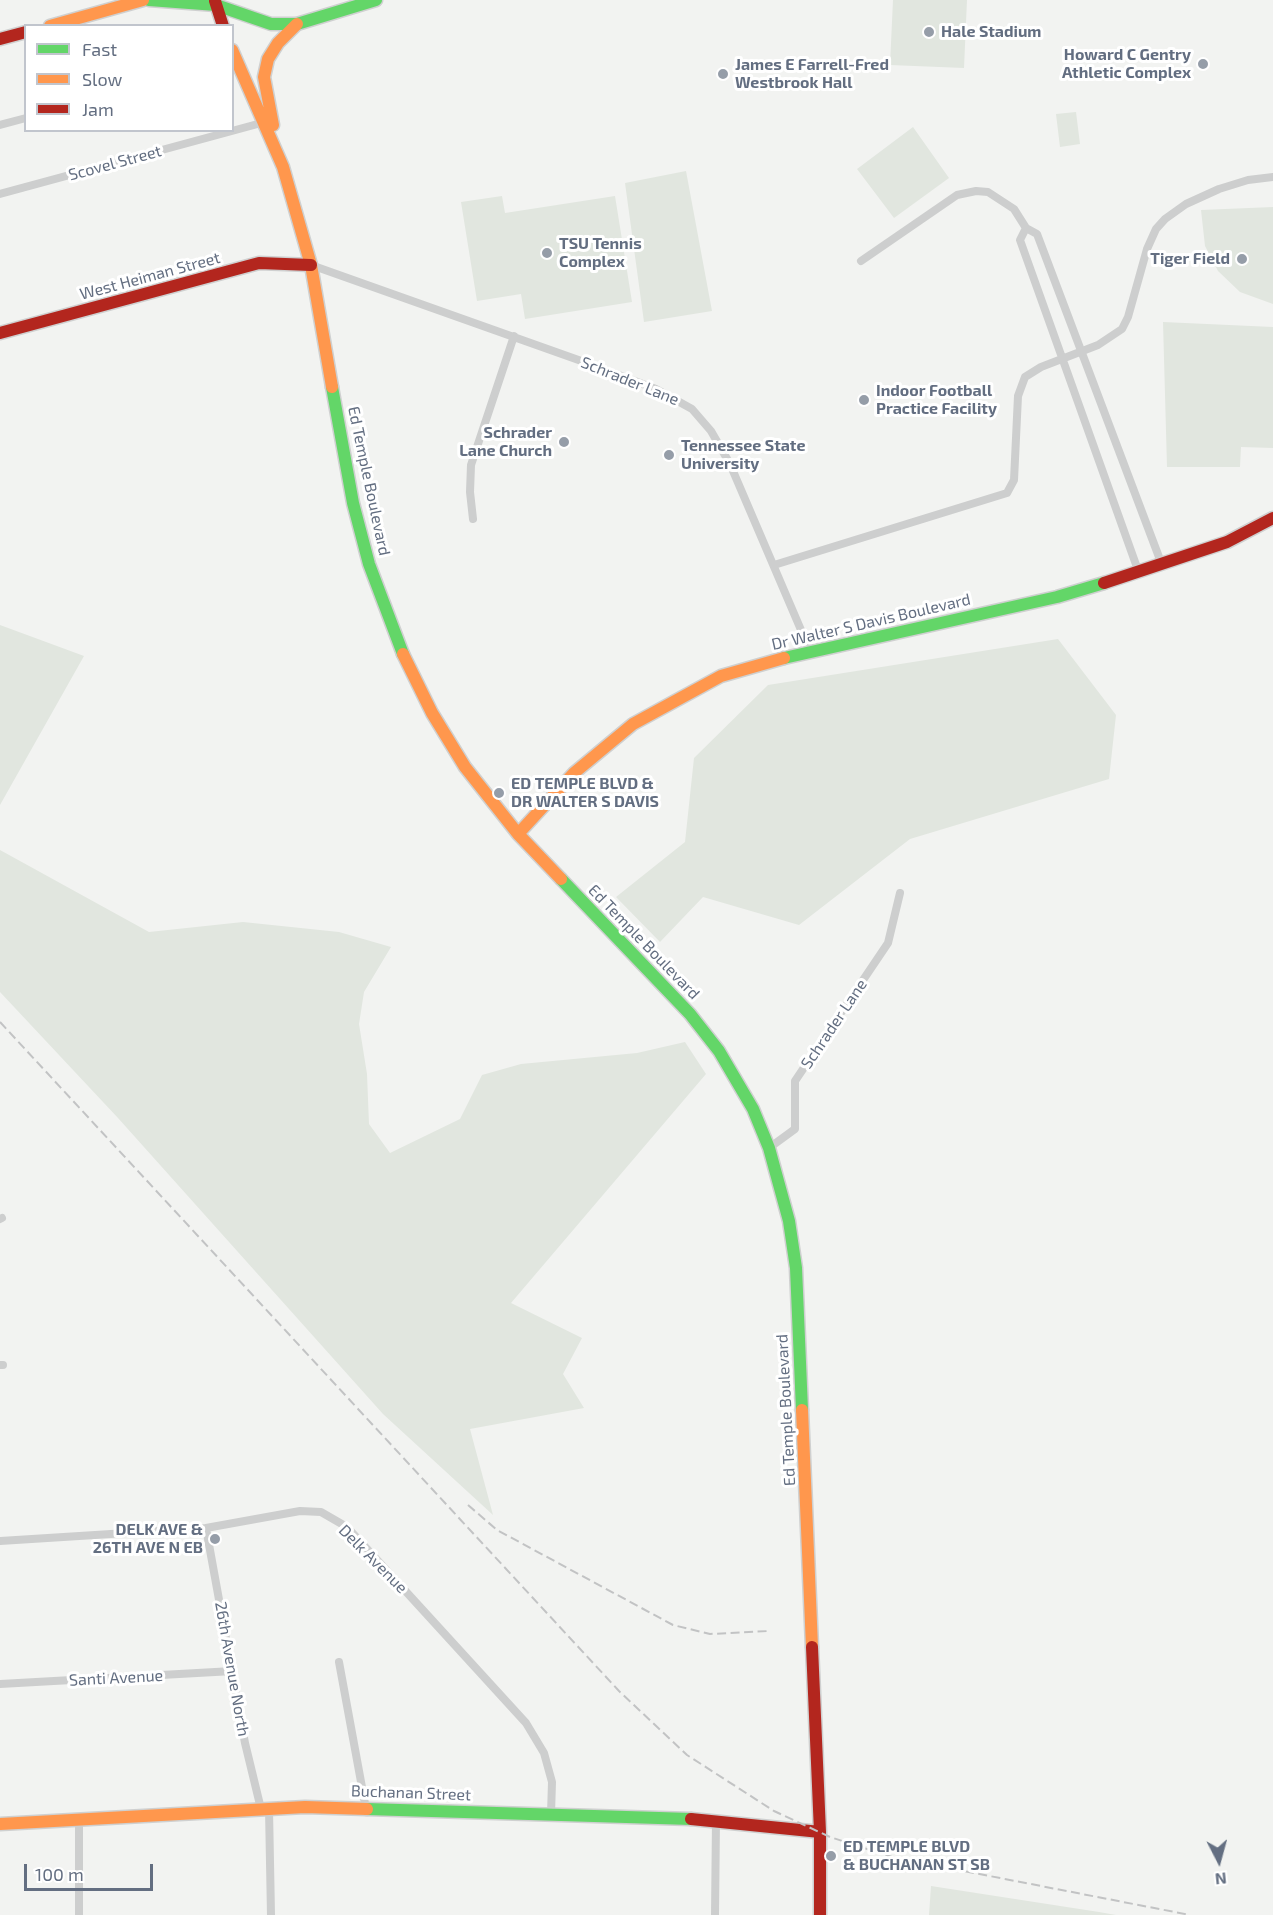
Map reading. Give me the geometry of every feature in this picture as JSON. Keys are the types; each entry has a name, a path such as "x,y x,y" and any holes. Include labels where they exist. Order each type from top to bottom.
{"main road":[{"path":"57,24 143,0"},
{"path":"149,0 215,3 271,24 297,24 376,0"},
{"path":"215,3 222,24"},
{"path":"284,167 264,77 268,59 278,43 297,24"},
{"path":"0,39 24,33"},
{"name":"Ed Temple Boulevard","path":"235,65 265,123 284,167 311,265 353,503 381,601 432,713 465,767 518,834 690,1014 719,1051 753,1109 769,1148 789,1221 796,1268 820,1832 819,1915"},
{"name":"West Heiman Street","path":"0,333 259,263 311,265"},
{"name":"Dr Walter S Davis Boulevard","path":"518,834 574,773 633,724 722,676 810,651 1057,597 1139,573 1227,542 1273,518"},
{"name":"Buchanan Street","path":"0,1824 265,1809 366,1809 716,1820 820,1832"}],"street":[{"path":"0,124 24,118"},
{"name":"Scovel Street","path":"234,131 265,123"},
{"name":"Scovel Street","path":"0,194 231,132"},
{"path":"774,565 1007,493 1014,480 1018,396 1021,385 1029,373 1113,337 1125,324 1146,249 1156,229 1165,219 1186,204 1219,189 1248,180 1273,177"},
{"path":"861,261 951,199 969,192 988,192 1001,198 1018,213 1026,228 1037,234 1162,565"},
{"path":"1026,228 1020,240 1139,573"},
{"name":"Schrader Lane","path":"311,265 514,336 656,389 692,409 711,431 723,450 810,651"},
{"path":"473,519 470,492 471,465 514,336"},
{"name":"Schrader Lane","path":"769,1148 795,1129 795,1081 888,943 900,894"},
{"name":"Delk Avenue","path":"0,1541 206,1528 300,1510 321,1512 347,1527 526,1723 544,1753 552,1782 551,1814"},
{"name":"26th Avenue North","path":"206,1528 245,1743 265,1809 271,1915"},
{"path":"339,1662 366,1809"},
{"name":"Santi Avenue","path":"0,1683 233,1671"},
{"path":"79,1820 80,1915"},
{"path":"715,1915 716,1820"}],"shaded area":[{"name":"Hale Stadium","path":"893,0 967,0 964,68 890,65"},
{"path":"1076,112 1080,144 1060,147 1056,114"},
{"path":"913,127 949,178 894,218 857,169"},
{"path":"686,171 712,311 644,322 625,183"},
{"name":"TSU Tennis Complex","path":"502,196 505,213 615,196 632,302 525,319 521,294 477,301 461,202"},
{"name":"Tiger Field","path":"1273,207 1273,304 1240,292 1218,271 1205,246 1201,210"},
{"path":"1163,322 1273,327 1273,448 1241,447 1240,467 1167,467"},
{"path":"0,625 84,656 0,805"},
{"path":"1058,639 1116,715 1109,779 910,839 799,925 703,897 660,942 616,897 685,842 694,758 768,685"},
{"path":"0,850 149,932 243,922 339,932 391,947 364,992 359,1024 367,1074 369,1124 390,1153 460,1119 482,1075 521,1064 637,1053 685,1042 706,1074 511,1303 582,1338 563,1374 584,1408 470,1429 493,1515 383,1414 118,1118 0,992"},
{"path":"931,1886 1099,1912 1116,1915 929,1915"}],"railway":[{"path":"0,1022 619,1691 687,1755 774,1811 830,1837 892,1857 1190,1915"},
{"path":"468,1505 497,1530 673,1625 710,1634 769,1631"}],"traffic: fast":[{"path":"149,0 216,5 271,24 297,24 376,0"},
{"path":"332,387 353,503 369,564 403,654"},
{"path":"784,658 1057,597 1104,583"},
{"path":"561,879 690,1014 719,1051 753,1109 769,1148 789,1221 796,1268 802,1410"},
{"path":"367,1809 691,1819"}],"traffic: slow":[{"path":"57,24 143,0"},
{"path":"273,125 264,77 268,59 278,43 297,24"},
{"path":"234,55 283,167 311,265 332,387"},
{"path":"403,654 432,713 465,767 518,834 561,879"},
{"path":"518,834 574,773 633,724 721,676 784,658"},
{"path":"802,1410 812,1647"},
{"path":"0,1824 305,1807 367,1809"}],"traffic: jam":[{"path":"215,1 222,24"},
{"path":"0,39 24,33"},
{"path":"0,333 259,263 311,265"},
{"path":"1104,583 1227,542 1273,518"},
{"path":"812,1647 820,1832 820,1915"},
{"path":"691,1819 820,1832"}],"place":[{"name":"Hale Stadium","path":"929,32"},
{"name":"Howard C Gentry Athletic Complex","path":"1203,64"},
{"name":"James E Farrell-Fred Westbrook Hall","path":"723,74"},
{"name":"TSU Tennis Complex","path":"547,253"},
{"name":"Tiger Field","path":"1242,259"},
{"name":"Indoor Football Practice Facility","path":"864,400"},
{"name":"Schrader Lane Church","path":"564,442"},
{"name":"Tennessee State University","path":"669,455"},
{"name":"ED TEMPLE BLVD & DR WALTER S DAVIS","path":"499,793"},
{"name":"DELK AVE & 26TH AVE N EB","path":"215,1539"},
{"name":"ED TEMPLE BLVD & BUCHANAN ST SB","path":"831,1856"}]}
